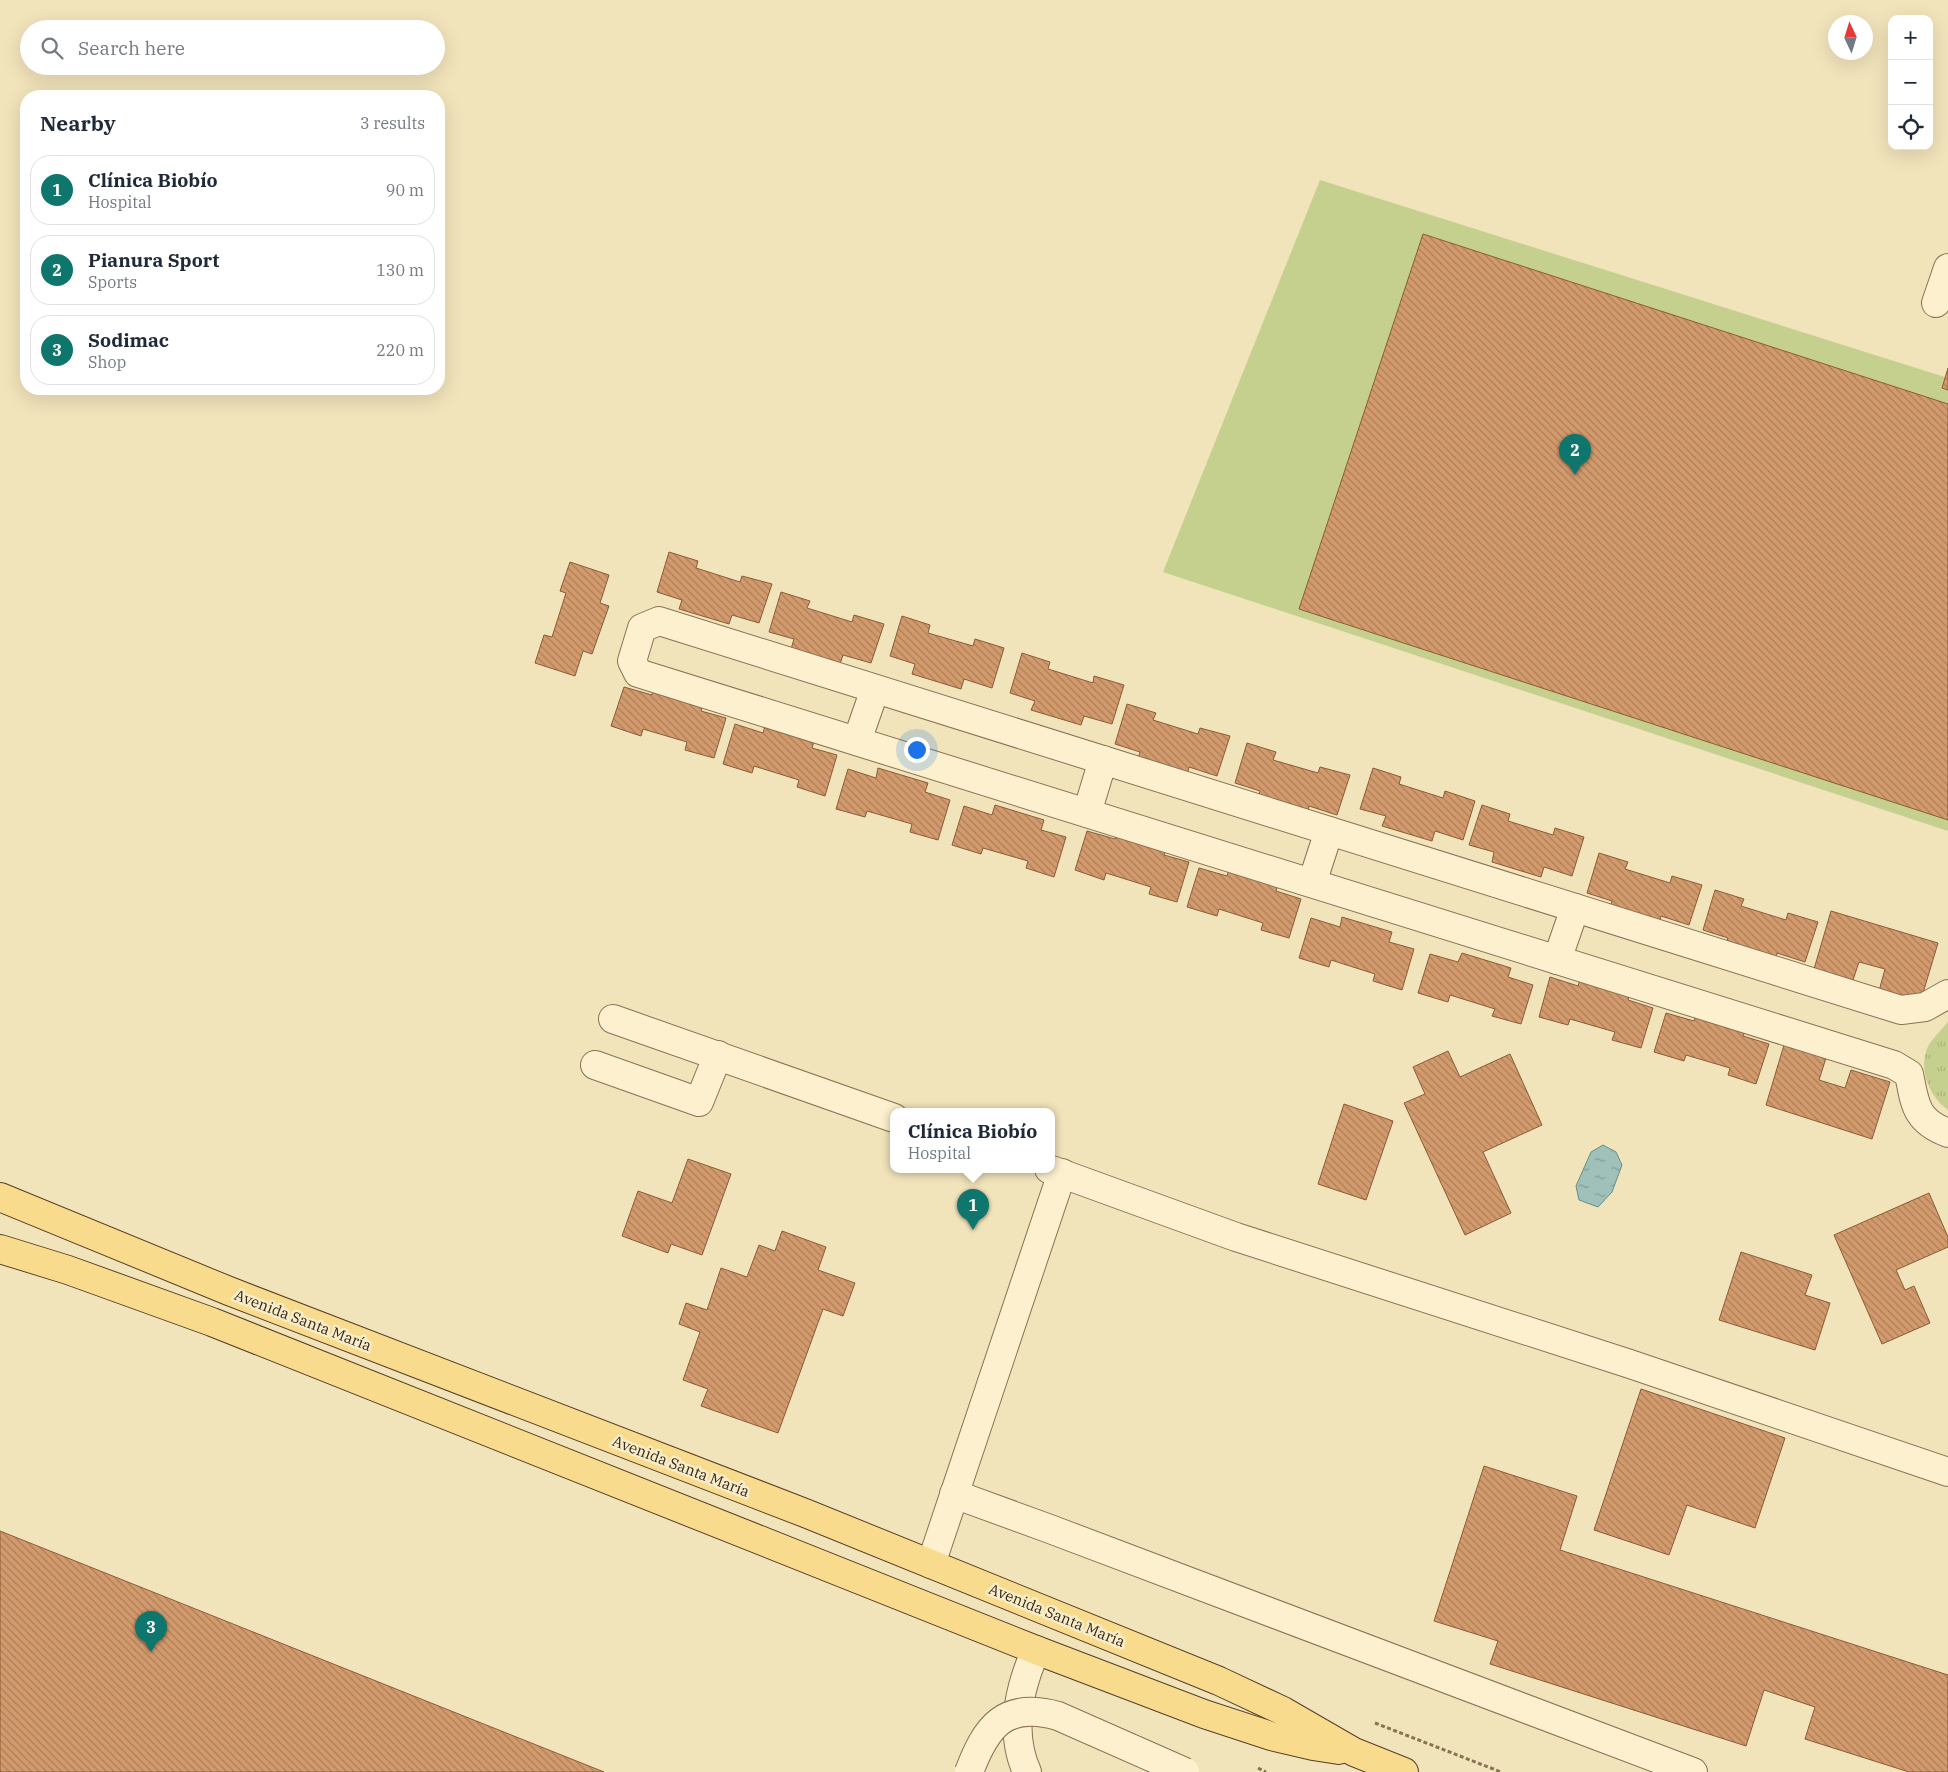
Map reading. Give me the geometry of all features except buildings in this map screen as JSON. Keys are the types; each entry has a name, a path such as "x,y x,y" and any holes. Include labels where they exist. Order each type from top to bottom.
{"main road":[{"name":"Avenida Santa María","path":"0,1197 229,1291 796,1510 1219,1681 1283,1711 1354,1752 1404,1772"},
{"name":"Avenida Santa María","path":"0,1249 68,1270 212,1322 1036,1650 1237,1726 1313,1746 1354,1752"}],"lane":[{"path":"1936,302 1948,268"},
{"path":"1948,994 1925,1007 1901,1010 659,621 642,628 632,661 638,672 1894,1065 1909,1074 1914,1100 1924,1121 1948,1133"},
{"path":"857,741 875,689"},
{"path":"1087,813 1103,760"},
{"path":"1312,883 1329,831"},
{"path":"1557,960 1575,908"},
{"path":"613,1019 890,1117"},
{"path":"595,1065 699,1102 718,1055"},
{"path":"930,1564 1056,1171 1236,1237 1630,1364 1948,1472"},
{"path":"954,1494 1050,1528 1693,1772"},
{"path":"1027,1772 1022,1762 1018,1741 1019,1699 1025,1674 1036,1650"},
{"path":"969,1772 984,1737 996,1724 1010,1715 1042,1712 1058,1716 1185,1772"}],"green space":[{"path":"1320,180 1948,378 1948,831 1163,572"},
{"path":"1948,1022 1948,1110 1930,1089 1924,1061 1930,1043"}],"water":[{"path":"1603,1145 1616,1152 1622,1165 1612,1192 1598,1207 1579,1200 1576,1186 1591,1152"}],"place":[{"name":"Pianura Sport","path":"1575,475"},
{"name":"Clínica Biobío","path":"973,1230"},
{"name":"Sodimac","path":"151,1652"}]}
